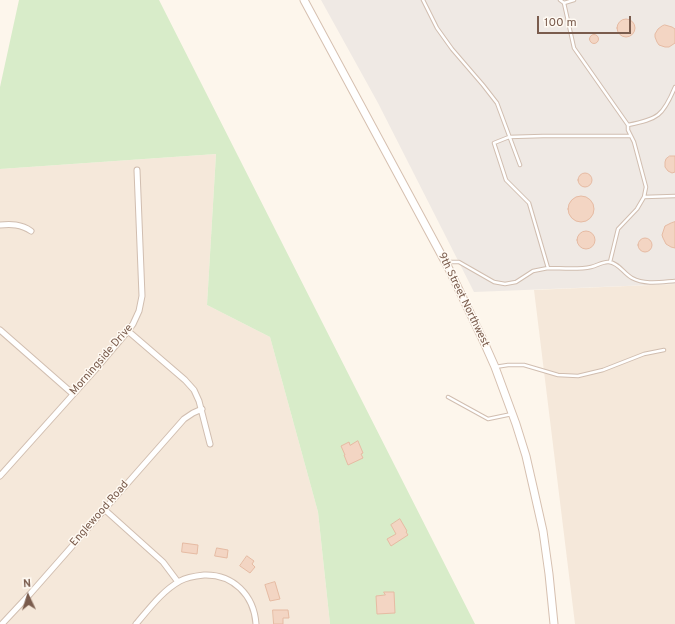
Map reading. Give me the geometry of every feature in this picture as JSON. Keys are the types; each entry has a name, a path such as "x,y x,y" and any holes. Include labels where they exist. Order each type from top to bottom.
{"street":[{"name":"9th Street Northwest","path":"304,0 445,262 463,297 495,367 513,414 526,456 543,531 554,624"},
{"name":"Morningside Drive","path":"0,476 128,331 139,312 142,296 137,170"},
{"path":"0,225 16,224 31,231"},
{"path":"0,330 73,394"},
{"path":"128,331 191,386 197,395 202,409 210,444"},
{"name":"Englewood Road","path":"1,624 30,594 184,419 202,409"},
{"path":"104,509 163,562 178,582"},
{"path":"136,624 160,596 178,582 200,575 218,576 228,579 240,589 248,598 253,608 256,624"}],"lane":[{"path":"423,0 437,28 452,49 483,84 497,103 520,165"},
{"path":"560,0 564,3 574,48 628,125 628,130 634,142 646,187 644,197 637,209 618,229 610,262"},
{"path":"564,3 574,0"},
{"path":"628,125 654,118 662,113 668,104 675,87"},
{"path":"548,268 529,203 506,180 494,143 509,137 631,136"},
{"path":"644,197 675,196"},
{"path":"445,262 459,262 494,282 505,284 516,282 533,271 548,268 591,267 603,262 616,264 633,279 648,282 675,281"},
{"path":"495,367 524,365 551,374 578,376 602,370 644,354 664,350"},
{"path":"448,397 488,419 513,414"}],"shaded area":[{"path":"321,0 675,0 675,284 474,292 378,103"},
{"path":"216,154 207,305 270,337 318,512 330,624 0,624 0,169"},
{"path":"675,284 675,624 575,624 534,290"}],"green space":[{"path":"19,0 159,0 475,624 330,624 318,512 270,337 207,305 216,154 0,169 0,87"}],"building":[{"path":"622,19 630,19 635,24 633,35 630,37 622,37 617,32 617,24"},
{"path":"665,25 675,29 675,43 669,47 659,45 655,37 658,29"},
{"path":"592,35 596,35 598,39 596,43 592,43 590,41 590,37"},
{"path":"670,156 675,156 675,172 672,173 665,167 666,159"},
{"path":"585,173 590,175 592,180 590,185 585,187 580,185 578,180 580,175"},
{"path":"581,196 590,200 594,209 590,218 581,222 572,218 568,209 572,200"},
{"path":"675,222 675,248 666,244 662,235 665,226"},
{"path":"586,231 592,234 595,240 592,246 586,249 580,246 577,240 580,234"},
{"path":"645,238 650,240 652,245 650,250 645,252 640,250 638,245 640,240"},
{"path":"358,441 363,453 361,454 363,458 348,465 341,446 349,442 350,445"},
{"path":"400,519 408,535 391,546 387,539 396,534 391,525"},
{"path":"183,543 198,545 197,554 182,552"},
{"path":"217,548 228,550 227,558 215,556"},
{"path":"247,556 254,561 252,564 255,567 250,573 240,566"},
{"path":"275,582 280,599 270,601 265,585"},
{"path":"384,592 394,592 395,613 377,614 376,596 385,595"},
{"path":"273,610 288,610 289,618 283,618 283,624 274,624"}]}
